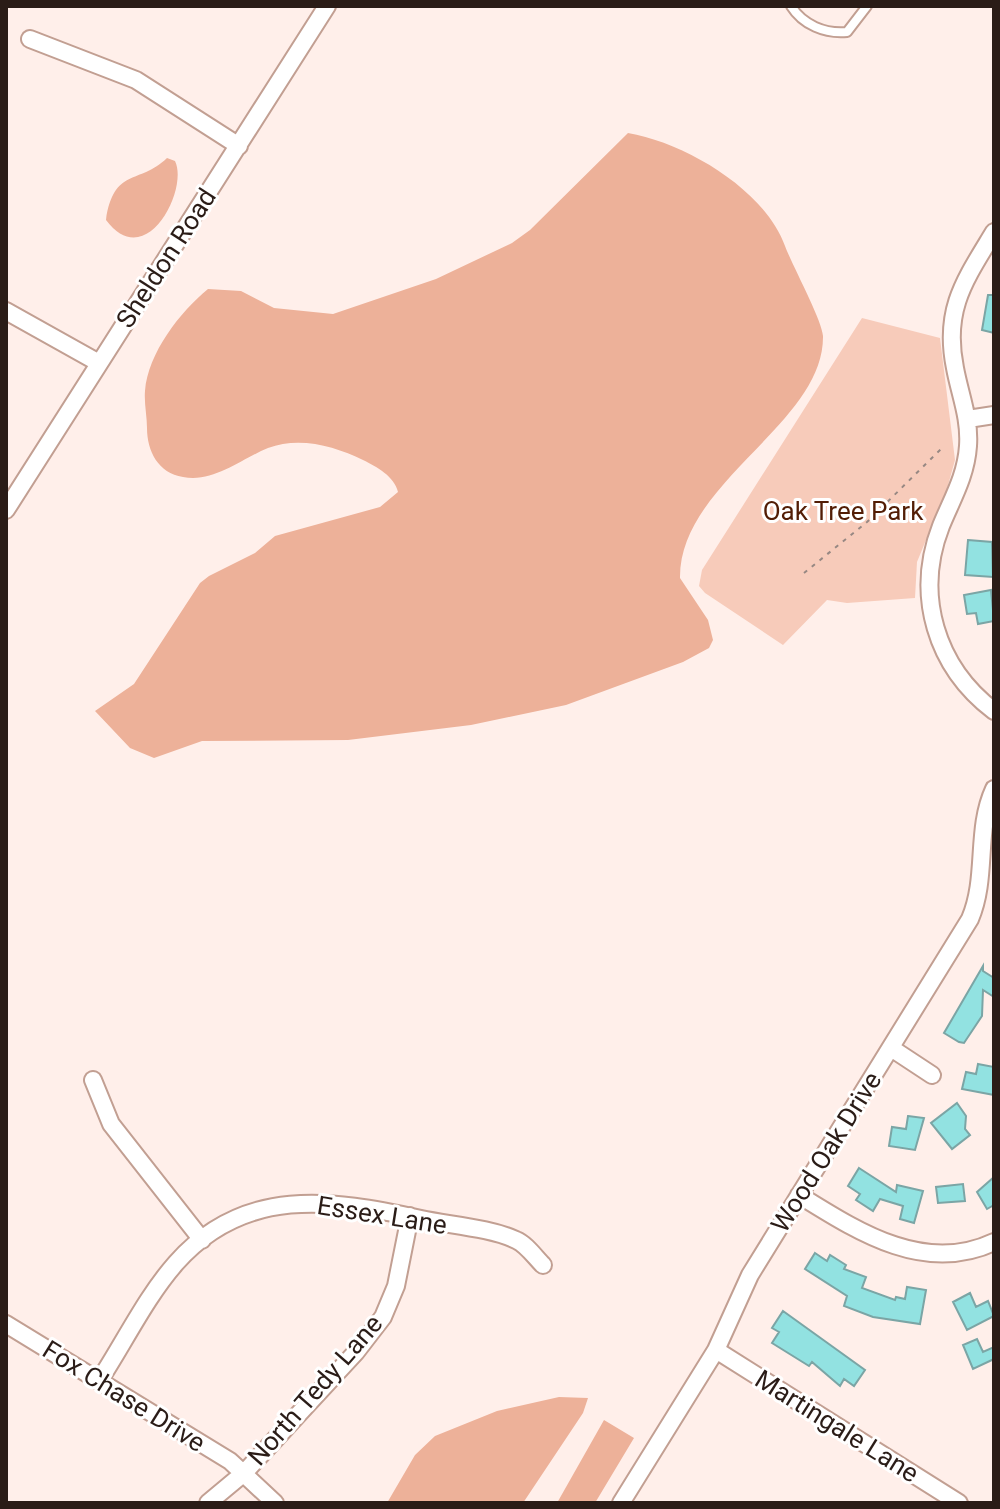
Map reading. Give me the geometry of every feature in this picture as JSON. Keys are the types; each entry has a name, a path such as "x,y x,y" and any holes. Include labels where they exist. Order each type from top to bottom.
{"street":[{"name":"Sheldon Road","path":"6,510 327,6"},
{"path":"30,39 136,80 239,146"},
{"path":"994,232 955,300 950,332 968,419 968,447 962,483 930,561 933,627 946,660 965,684 994,711"},
{"path":"6,311 99,363"},
{"path":"968,419 994,415"},
{"name":"Wood Oak Drive","path":"621,1503 716,1350 750,1275 891,1048 978,899 987,807 994,789"},
{"path":"891,1048 932,1075"},
{"path":"93,1080 111,1124 202,1240"},
{"path":"799,1195 860,1232 906,1250 953,1252 994,1242"},
{"name":"Essex Lane","path":"99,1381 173,1266 202,1240 226,1225 266,1209 307,1202 335,1202 410,1216 518,1240 543,1265"},
{"name":"North Tedy Lane","path":"208,1503 244,1473 356,1352 383,1317 396,1286 410,1216"},
{"name":"Fox Chase Drive","path":"6,1324 244,1473 275,1503"},
{"name":"Martingale Lane","path":"716,1350 959,1503"}],"lane":[{"path":"791,6 810,24 837,33 847,32 867,6"}],"path":[{"path":"804,573 867,522 941,449"}],"green space":[{"name":"Oak Tree Park","path":"862,318 940,338 955,460 947,489 917,562 915,598 847,603 827,600 783,645 705,593 699,586 702,570"}],"shaded area":[{"path":"628,133 651,138 698,158 742,188 760,206 775,225 818,318 823,336 817,368 801,397 725,482 702,512 686,544 680,578 708,620 713,640 709,648 683,662 566,705 471,725 348,740 202,741 154,758 130,748 95,711 134,684 200,583 255,553 275,536 380,507 398,492 389,477 379,469 341,451 317,444 280,444 206,477 183,477 167,471 156,460 149,445 145,391 152,362 177,321 208,289 241,291 274,308 333,314 436,279 512,243 530,230"},
{"path":"167,158 175,161 178,174 176,190 161,221 136,238 121,234 106,220 115,192 121,184"},
{"path":"559,1397 588,1398 583,1413 523,1503 387,1503 415,1455 435,1436 497,1411"},
{"path":"604,1420 634,1438 595,1503 557,1503"}],"building":[{"path":"988,295 994,295 994,333 982,330"},
{"path":"968,540 992,542 993,577 965,575"},
{"path":"991,590 994,621 978,624 976,613 967,614 964,595"},
{"path":"983,966 983,971 994,978 994,997 983,990 982,1016 964,1043 959,1042 944,1033"},
{"path":"978,1064 994,1067 994,1095 962,1089 966,1072 976,1074"},
{"path":"957,1103 966,1116 965,1129 970,1135 952,1149 931,1123"},
{"path":"908,1116 924,1118 915,1150 889,1146 892,1127 906,1129"},
{"path":"859,1168 896,1192 897,1185 923,1191 914,1223 900,1219 903,1206 880,1199 873,1211 856,1200 860,1194 848,1186"},
{"path":"994,1177 994,1205 987,1209 977,1192"},
{"path":"963,1184 965,1201 938,1203 936,1187"},
{"path":"815,1253 827,1261 830,1255 846,1265 844,1269 866,1277 862,1288 895,1300 896,1297 905,1299 907,1287 926,1290 920,1324 873,1317 844,1306 847,1296 805,1269"},
{"path":"970,1293 976,1307 988,1301 994,1316 967,1330 953,1302"},
{"path":"783,1311 865,1370 854,1386 844,1379 840,1386 812,1362 809,1366 772,1343 779,1332 772,1328"},
{"path":"977,1339 983,1352 994,1347 994,1359 973,1369 963,1345"}]}
